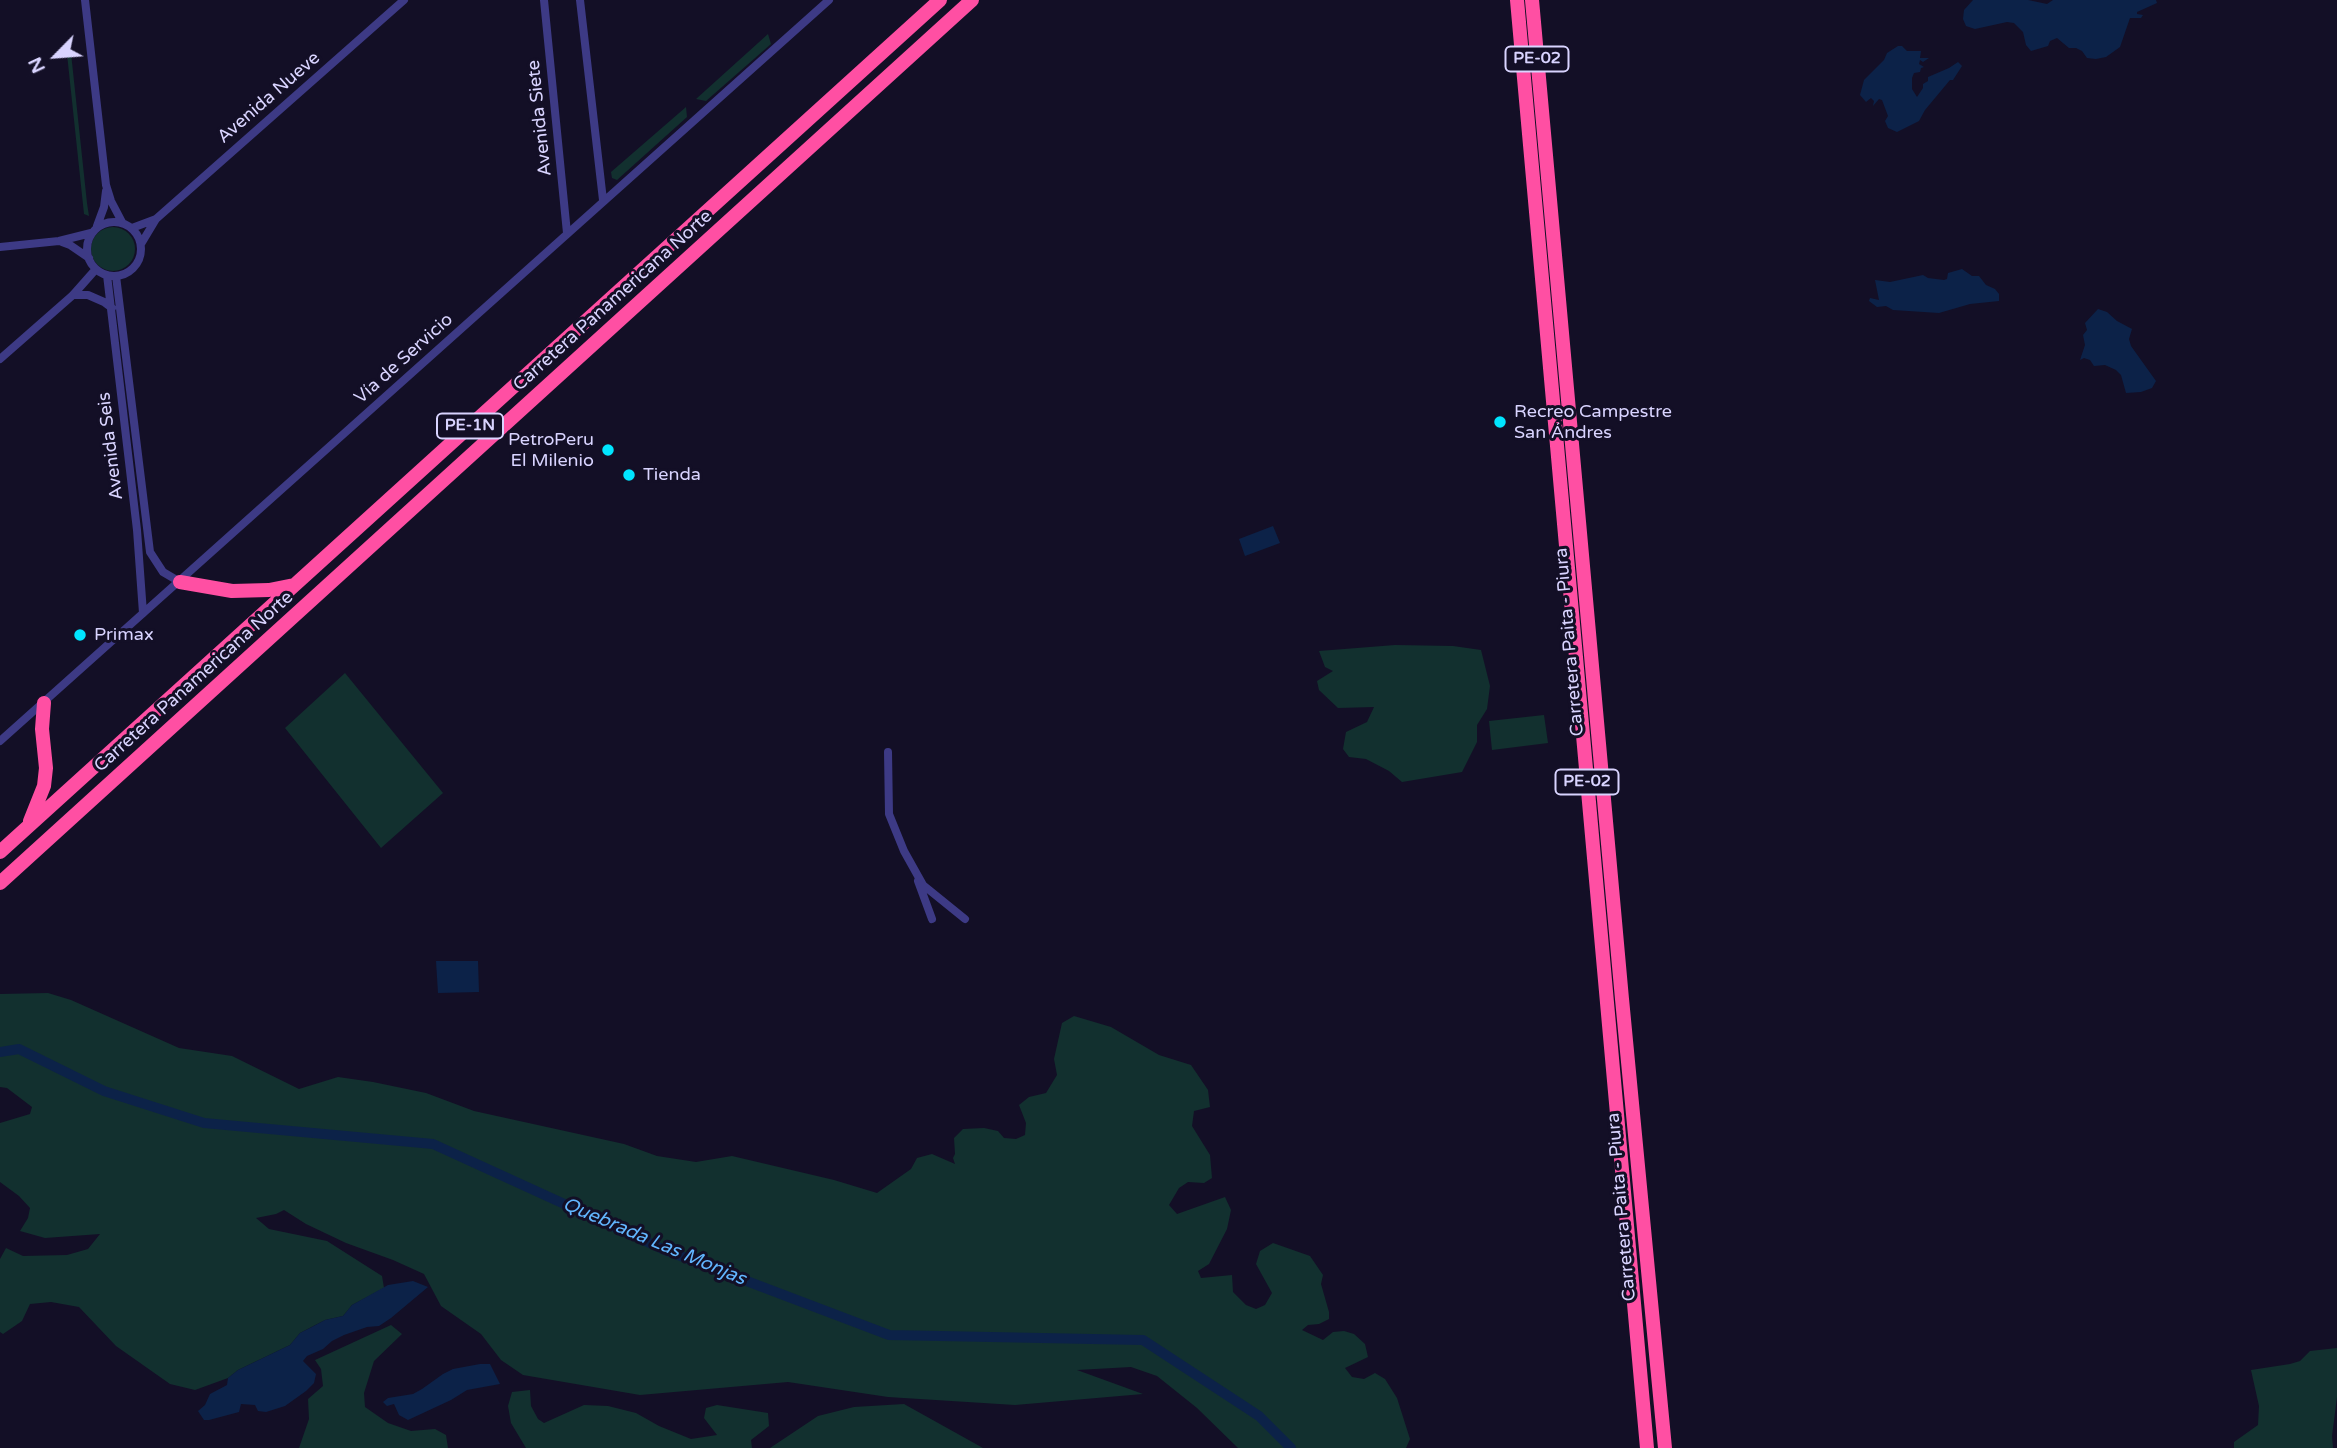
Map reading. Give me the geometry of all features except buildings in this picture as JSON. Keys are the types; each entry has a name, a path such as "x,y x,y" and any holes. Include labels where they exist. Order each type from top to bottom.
{"highway":[{"name":"Carretera Panamericana Norte","path":"0,852 940,0"},
{"name":"Carretera Panamericana Norte","path":"0,883 972,0"},
{"name":"Carretera Paita - Piura","path":"1517,0 1647,1448"},
{"name":"Carretera Paita - Piura","path":"1532,0 1665,1448"},
{"path":"839,92 854,107"},
{"path":"396,494 412,510"},
{"path":"180,582 232,591 269,590 295,584"},
{"path":"27,827 44,786 44,703"}],"street":[{"path":"85,0 106,185 122,222"},
{"name":"Avenida Nueve","path":"141,244 156,219 404,0"},
{"name":"Avenida Siete","path":"544,0 567,233"},
{"path":"580,0 603,200"},
{"name":"Vía de Servicio","path":"0,741 829,0"},
{"path":"0,247 59,241 94,230 113,221 122,222 132,228 141,244 141,256 137,264 124,275 111,276 96,269 87,250 94,230 104,207 106,185"},
{"name":"Avenida Nueve","path":"132,228 156,219"},
{"path":"59,241 89,258"},
{"path":"0,359 73,295 96,269"},
{"name":"Avenida Seis","path":"111,276 120,315 150,552 163,572 180,582"},
{"name":"Avenida Seis","path":"111,276 111,308 137,530 143,613"},
{"path":"73,295 88,295 104,302 120,315"},
{"path":"888,752 889,814 932,919"},
{"path":"914,872 934,896 965,919"}],"green space":[{"path":"768,34 771,44 706,101 696,99"},
{"path":"71,53 89,216 84,214 67,54"},
{"path":"686,107 687,117 617,180 612,178 611,172"},
{"path":"113,227 129,233 135,249 129,265 113,271 97,265 91,249 97,233"},
{"path":"1395,645 1453,646 1481,650 1490,686 1487,709 1477,725 1477,742 1462,772 1402,782 1389,771 1366,759 1349,757 1343,749 1346,732 1367,722 1374,707 1338,708 1319,690 1317,681 1333,671 1325,667 1319,651"},
{"path":"345,673 443,793 381,848 285,728"},
{"path":"1544,715 1548,743 1492,750 1489,721"},
{"path":"48,993 71,1000 179,1048 232,1056 299,1089 338,1077 373,1082 426,1093 474,1111 624,1144 657,1156 696,1162 732,1156 877,1193 911,1169 917,1158 932,1154 955,1164 954,1138 963,1129 984,1128 998,1131 1004,1138 1016,1139 1025,1135 1026,1123 1019,1105 1029,1097 1046,1093 1057,1075 1054,1059 1062,1023 1074,1016 1111,1027 1159,1055 1191,1065 1208,1090 1210,1107 1194,1111 1192,1126 1210,1155 1212,1178 1204,1183 1188,1182 1179,1188 1169,1205 1177,1214 1225,1197 1231,1210 1227,1229 1209,1264 1198,1271 1201,1278 1232,1275 1233,1292 1246,1305 1256,1309 1265,1305 1272,1293 1256,1264 1260,1251 1273,1243 1310,1256 1323,1275 1321,1284 1329,1319 1308,1325 1302,1330 1323,1340 1333,1332 1344,1331 1354,1334 1365,1344 1368,1357 1345,1368 1352,1377 1364,1379 1375,1373 1385,1379 1397,1398 1410,1439 1406,1448 1238,1448 1197,1408 1157,1376 1131,1367 1077,1370 1143,1394 1015,1405 888,1397 788,1382 640,1395 523,1375 501,1360 481,1334 441,1306 424,1274 346,1243 284,1210 256,1218 269,1229 327,1241 382,1276 384,1288 352,1305 343,1316 325,1320 300,1333 290,1345 238,1370 228,1378 195,1390 170,1384 116,1346 79,1307 51,1302 30,1304 22,1321 3,1334 0,1332 0,1259 6,1248 23,1256 67,1255 88,1249 100,1234 45,1238 20,1231 28,1218 30,1208 0,1182 0,1123 30,1114 32,1107 7,1088 0,1087 0,994"},
{"path":"391,1325 402,1334 374,1361 364,1393 365,1407 388,1423 411,1431 435,1429 446,1435 448,1448 299,1448 309,1419 308,1399 323,1386 321,1369 315,1360"},
{"path":"2337,1348 2333,1448 2234,1448 2234,1442 2258,1425 2259,1406 2251,1370 2290,1364 2300,1361 2310,1351"},
{"path":"530,1390 531,1406 538,1419 544,1423 584,1405 608,1406 636,1413 691,1439 717,1435 704,1418 706,1408 717,1405 768,1413 769,1426 751,1440 752,1448 526,1448 511,1423 508,1406 512,1392"},
{"path":"904,1404 983,1448 770,1448 818,1416 854,1407"}],"water":[{"path":"1973,0 2028,0 2047,4 2053,0 2156,0 2157,3 2137,12 2143,15 2141,18 2130,18 2120,47 2106,57 2096,59 2087,58 2082,51 2069,48 2057,38 2050,41 2048,46 2031,51 2026,45 2023,32 2014,23 1975,29 1966,26 1963,19 1964,10"},
{"path":"1898,46 1907,51 1921,51 1920,58 1929,58 1923,62 1920,60 1919,64 1924,67 1920,72 1914,73 1912,78 1912,89 1917,97 1928,77 1958,62 1962,66 1919,121 1897,132 1888,128 1885,121 1888,116 1882,100 1879,99 1873,106 1874,101 1871,98 1866,102 1860,95 1864,80 1884,60 1887,53"},
{"path":"1962,269 1972,276 1979,276 1986,285 1995,289 1999,294 1999,301 1970,304 1939,313 1893,310 1886,306 1877,307 1869,301 1870,298 1879,300 1875,280 1890,282 1923,275 1944,280 1947,279 1948,273"},
{"path":"2098,309 2132,329 2129,339 2131,346 2156,381 2152,388 2126,393 2121,375 2116,370 2105,365 2094,366 2090,360 2084,358 2080,360 2085,345 2085,323"},
{"path":"1273,526 1280,543 1245,556 1239,539"},
{"path":"436,961 478,961 479,992 438,993"},
{"path":"413,1281 428,1287 391,1318 379,1326 344,1335 307,1356 303,1361 316,1374 314,1383 285,1406 266,1412 258,1411 255,1405 241,1404 239,1412 209,1420 204,1420 198,1411 205,1405 210,1394 227,1385 228,1378 238,1370 290,1345 300,1333 325,1320 343,1316 352,1305 388,1285"},
{"path":"490,1364 500,1384 467,1390 408,1420 399,1415 394,1404 387,1406 383,1402 388,1398 413,1394 453,1369"}],"waterway":[{"name":"Quebrada Las Monjas","path":"0,1052 19,1049 104,1091 204,1123 433,1144 665,1250 889,1335 1143,1340 1259,1416 1291,1448"}],"place":[{"name":"Recreo Campestre San Ándres","path":"1500,422"},
{"name":"PetroPeru El Milenio","path":"608,450"},
{"name":"Tienda","path":"629,475"},
{"name":"Primax","path":"80,635"}]}
